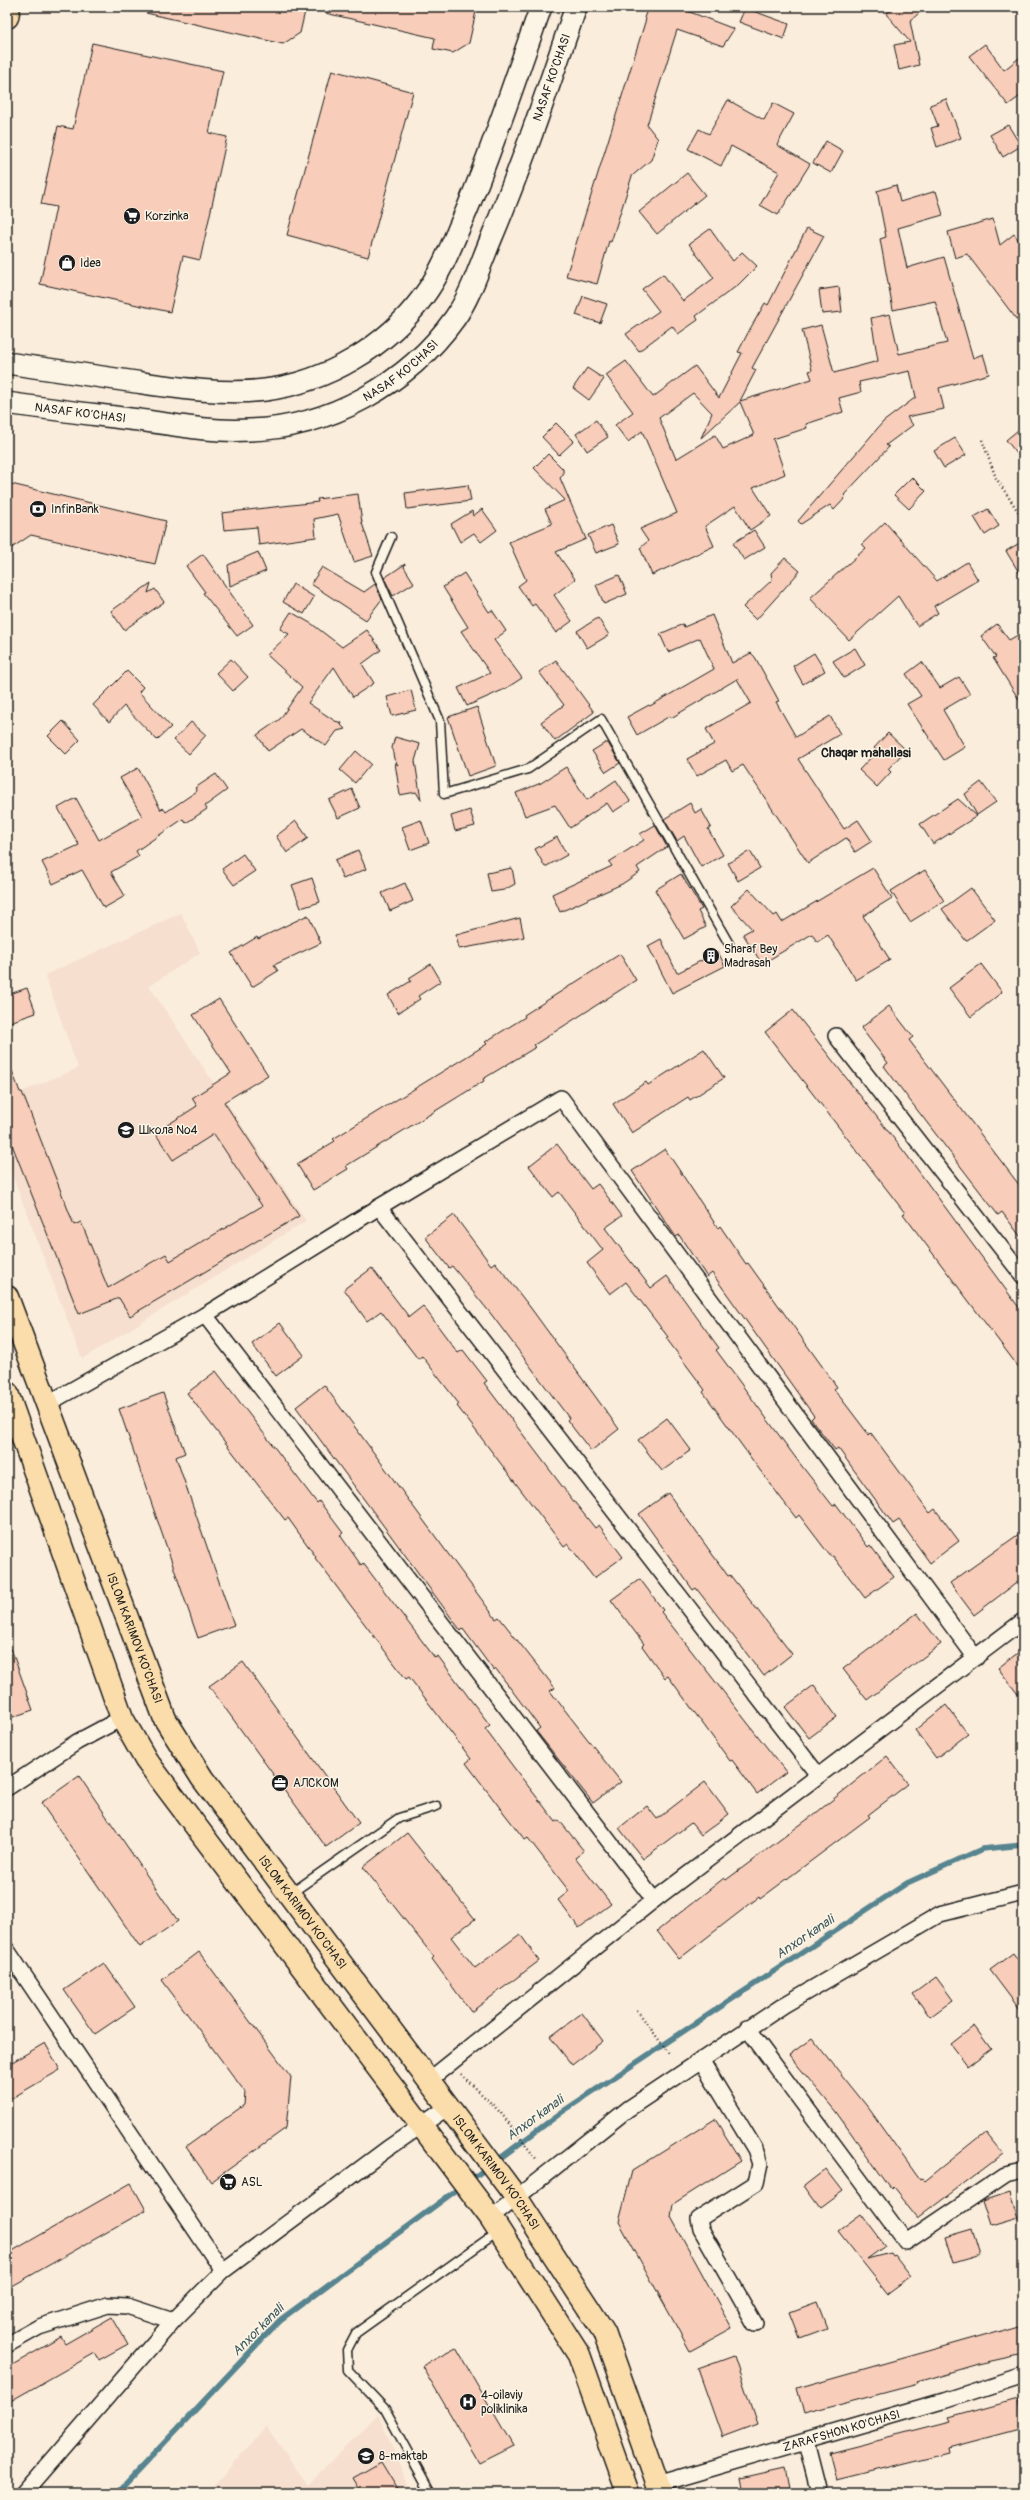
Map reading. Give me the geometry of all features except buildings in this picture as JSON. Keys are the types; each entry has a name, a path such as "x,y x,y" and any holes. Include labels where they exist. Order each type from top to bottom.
{"main road":[{"path":"7,17 9,7"},
{"path":"7,363 171,387 218,391 264,390 298,384 328,373 364,352 397,328 423,297 445,262 484,168 541,7"},
{"name":"NASAF KO‘CHASI","path":"7,403 207,429 248,430 287,427 324,416 358,401 388,384 417,362 456,316 515,182 576,7"},
{"path":"529,40 561,50"},
{"name":"ISLOM KARIMOV KO‘CHASI","path":"7,1297 165,1719 202,1778 516,2197 604,2332 660,2488"},
{"path":"7,1393 122,1718 150,1766 314,1984 437,2143 495,2224 578,2355 628,2493"}],"street":[{"path":"836,1036 1023,1276"},
{"path":"47,1404 205,1315 379,1207 561,1098 976,1658"},
{"path":"379,1207 818,1775"},
{"path":"205,1315 654,1900"},
{"path":"428,2081 654,1900 1023,1621"},
{"path":"7,1788 77,1742 122,1718"},
{"path":"495,2224 516,2197 628,2109 747,2028 940,1914 1023,1893"},
{"path":"7,1950 223,2271"},
{"path":"747,2028 906,2242 1005,2176 1023,2171"},
{"path":"701,2060 755,2149 760,2164 756,2183 707,2212 699,2220 701,2228 755,2324"},
{"path":"24,2493 173,2321 223,2271 448,2107"},
{"path":"7,2345 39,2327 108,2305 127,2306 173,2321"},
{"name":"ZARAFSHON KO'CHASI","path":"660,2488 1023,2375"},
{"path":"806,2442 818,2493"}],"lane":[{"path":"391,537 376,572 440,721 444,794 528,769 601,719 730,944"},
{"path":"289,1895 399,1818 437,1806"},
{"path":"431,2493 385,2409 348,2370 347,2350 356,2333 495,2224"}],"path":[{"path":"982,440 996,478 1023,519"},
{"path":"636,2010 670,2055"},
{"path":"451,2064 501,2114 539,2162"}],"shaded area":[{"name":"Школа №4","path":"181,913 200,953 149,986 306,1221 82,1359 7,1161 7,1098 78,1068 45,975"},
{"name":"8-maktab","path":"378,2414 412,2493 208,2493 266,2426 308,2485"}],"waterway":[{"name":"Anxor kanali","path":"495,2162 562,2112 907,1883 982,1849 1023,1845"},
{"name":"Anxor kanali","path":"469,2181 488,2167"},
{"name":"Anxor kanali","path":"117,2493 280,2320 462,2186"}],"place":[{"name":"Korzinka","path":"132,216"},
{"name":"Idea","path":"67,263"},
{"name":"InfinBank","path":"38,509"},
{"name":"Sharaf Bey Madrasah","path":"711,956"},
{"name":"Школа №4","path":"126,1130"},
{"name":"АЛСКОМ","path":"280,1783"},
{"name":"ASL","path":"228,2182"},
{"name":"4-oilaviy poliklinika","path":"468,2402"},
{"name":"8-maktab","path":"366,2456"}],"district":[{"name":"Chaqar mahallasi","path":"866,753"}]}
